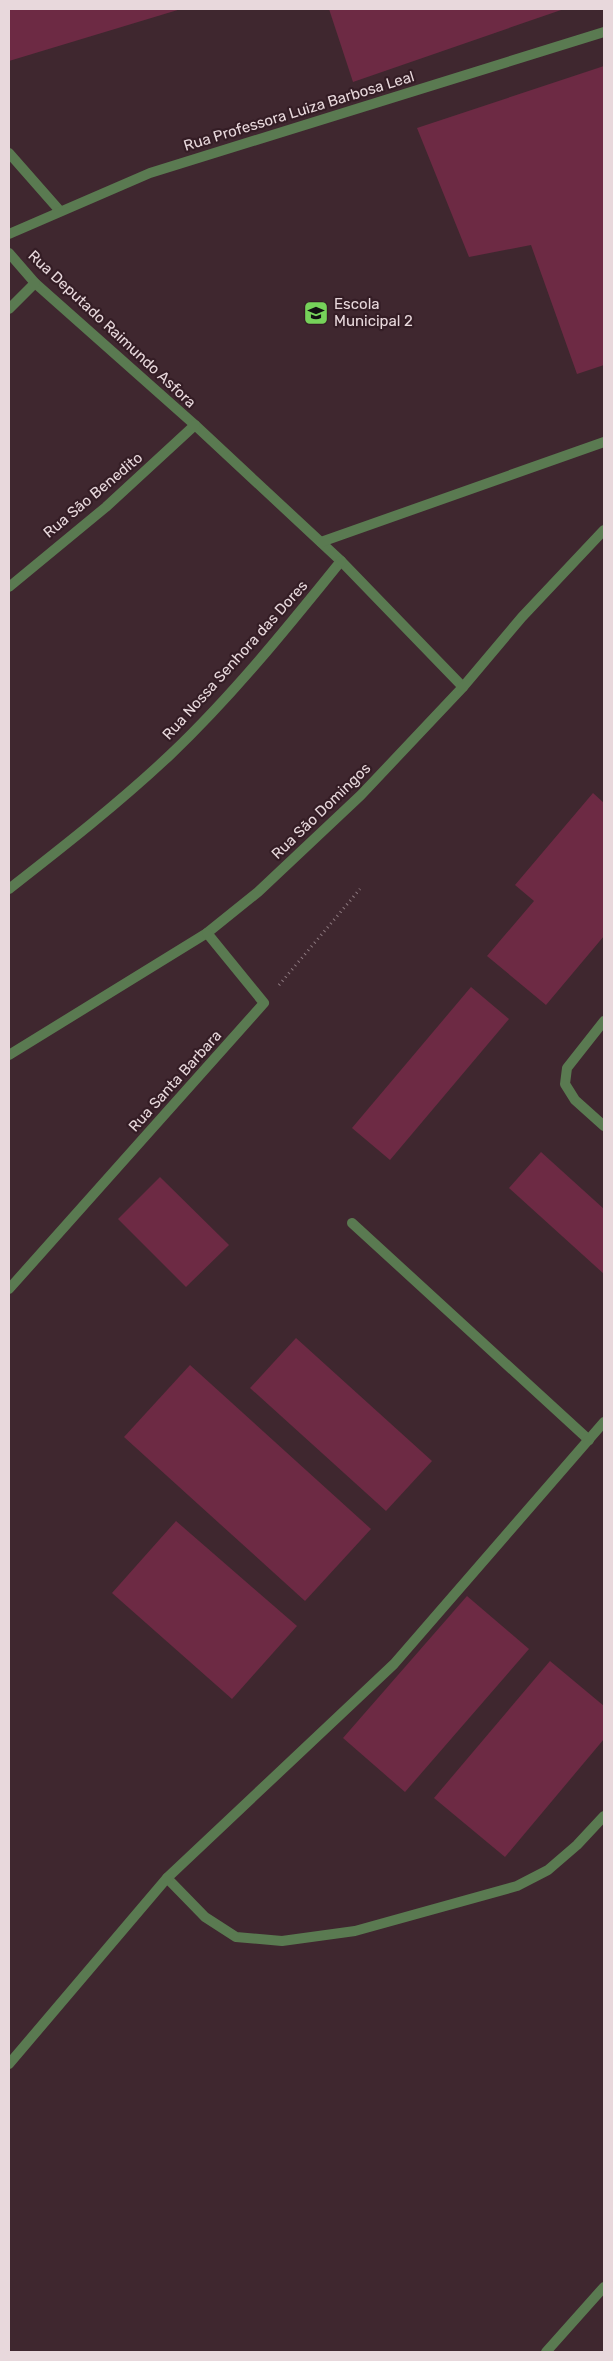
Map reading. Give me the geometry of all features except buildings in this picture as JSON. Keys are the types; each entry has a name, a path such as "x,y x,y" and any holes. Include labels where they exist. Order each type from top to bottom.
{"street":[{"name":"Rua Professora Luiza Barbosa Leal","path":"9,234 150,173 604,32"},
{"path":"9,153 60,212"},
{"name":"Rua Deputado Raimundo Asfora","path":"9,254 35,283 195,426 341,561 463,687"},
{"path":"9,309 35,283"},
{"name":"Rua São Benedito","path":"9,587 106,507 195,426"},
{"path":"321,542 604,442"},
{"name":"Rua São Domingos","path":"9,1055 207,933 258,892 361,796 463,687 522,617 604,530"},
{"name":"Rua Nossa Senhora das Dores","path":"9,889 93,824 170,754 217,707 341,561"},
{"path":"207,933 264,1003"},
{"name":"Rua Santa Barbara","path":"9,1289 264,1003"},
{"path":"604,1021 567,1068 565,1084 575,1100 604,1126"},
{"path":"352,1224 589,1440"},
{"path":"9,2064 167,1878 382,1676 604,1422"},
{"path":"167,1878 205,1917 236,1937 282,1941 355,1930 517,1886 548,1870 577,1845 604,1816"},
{"path":"546,2352 604,2287"}],"path":[{"path":"264,1003 360,889"}],"place":[{"name":"Escola Municipal 2","path":"316,313"}]}
